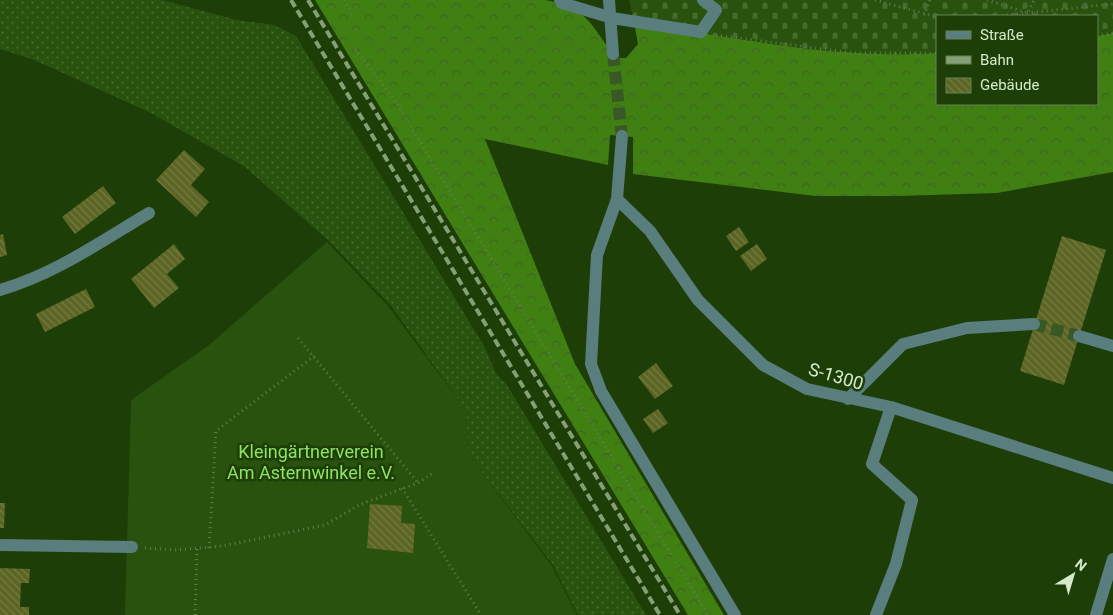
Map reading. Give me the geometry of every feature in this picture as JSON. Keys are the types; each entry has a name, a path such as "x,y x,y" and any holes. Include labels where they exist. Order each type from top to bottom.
{"street":[{"path":"560,0 562,3 612,18 701,32 716,10 702,0"},
{"path":"609,0 612,18 613,54"},
{"path":"622,136 617,199 597,255 591,364 606,400 735,615"},
{"name":"S-1300","path":"617,199 650,231 698,300 763,365 807,389 891,407 1113,478"},
{"path":"0,290 30,281 67,263 149,213"},
{"path":"848,399 903,344 967,328 1034,324"},
{"path":"1079,336 1113,346"},
{"path":"876,615 896,564 912,500 872,464 891,407"},
{"path":"0,545 132,547"},
{"path":"1096,615 1113,559"}],"path":[{"path":"344,0 354,17"},
{"path":"875,0 936,17"},
{"path":"924,15 930,0"},
{"path":"987,0 1028,13"},
{"path":"1028,13 1034,0"},
{"path":"1007,15 1113,4"},
{"path":"701,32 854,53 936,53"},
{"path":"1098,36 1113,33"},
{"path":"355,49 394,99 708,615"},
{"path":"298,338 418,483"},
{"path":"209,548 216,431 314,356"},
{"path":"132,547 176,550 209,548 325,525 360,504 418,483 433,473"},
{"path":"401,488 481,615"},
{"path":"195,615 197,548"}],"green space":[{"path":"0,0 162,0 237,20 274,25 296,36 484,346 497,375 507,385 646,615 578,615 553,565 483,474 468,449 466,410 391,306 328,240 245,167 151,113 32,59 0,49"},
{"path":"315,0 545,0 559,3 579,12 586,18 613,54 619,58 626,58 638,44 634,22 785,46 823,50 861,53 936,53 936,105 1098,105 1098,36 1113,33 1113,172 997,193 815,196 633,174 633,137 610,135 608,165 485,139 575,364 724,615 688,615"},
{"path":"629,0 1113,0 1113,33 1098,36 1098,15 936,15 936,53 861,53 823,50 785,46 634,22"},
{"name":"Kleingärtnerverein Am Asternwinkel e.V.","path":"327,242 389,307 466,410 468,449 483,474 552,566 577,615 125,615 131,400 209,345"}],"building":[{"path":"184,150 205,169 191,185 209,202 196,217 156,180"},
{"path":"103,186 116,203 75,234 62,217"},
{"path":"739,227 749,242 736,251 726,236"},
{"path":"3,234 7,255 0,257 0,235"},
{"path":"1062,236 1106,250 1064,385 1020,371"},
{"path":"174,244 185,259 167,274 179,288 154,308 131,279"},
{"path":"757,244 767,259 751,271 740,256"},
{"path":"86,289 95,307 45,332 36,314"},
{"path":"656,363 673,386 655,399 638,377"},
{"path":"658,409 668,423 653,433 643,419"},
{"path":"0,503 5,503 4,528 0,528"},
{"path":"370,504 402,506 401,523 415,524 413,553 367,548"},
{"path":"0,568 30,569 29,583 21,583 20,607 29,607 29,615 0,615"}],"tunnel":[{"path":"613,54 622,136"},
{"path":"1034,324 1079,336"}],"railway":[{"path":"291,0 660,615"},
{"path":"308,0 680,615"}]}
